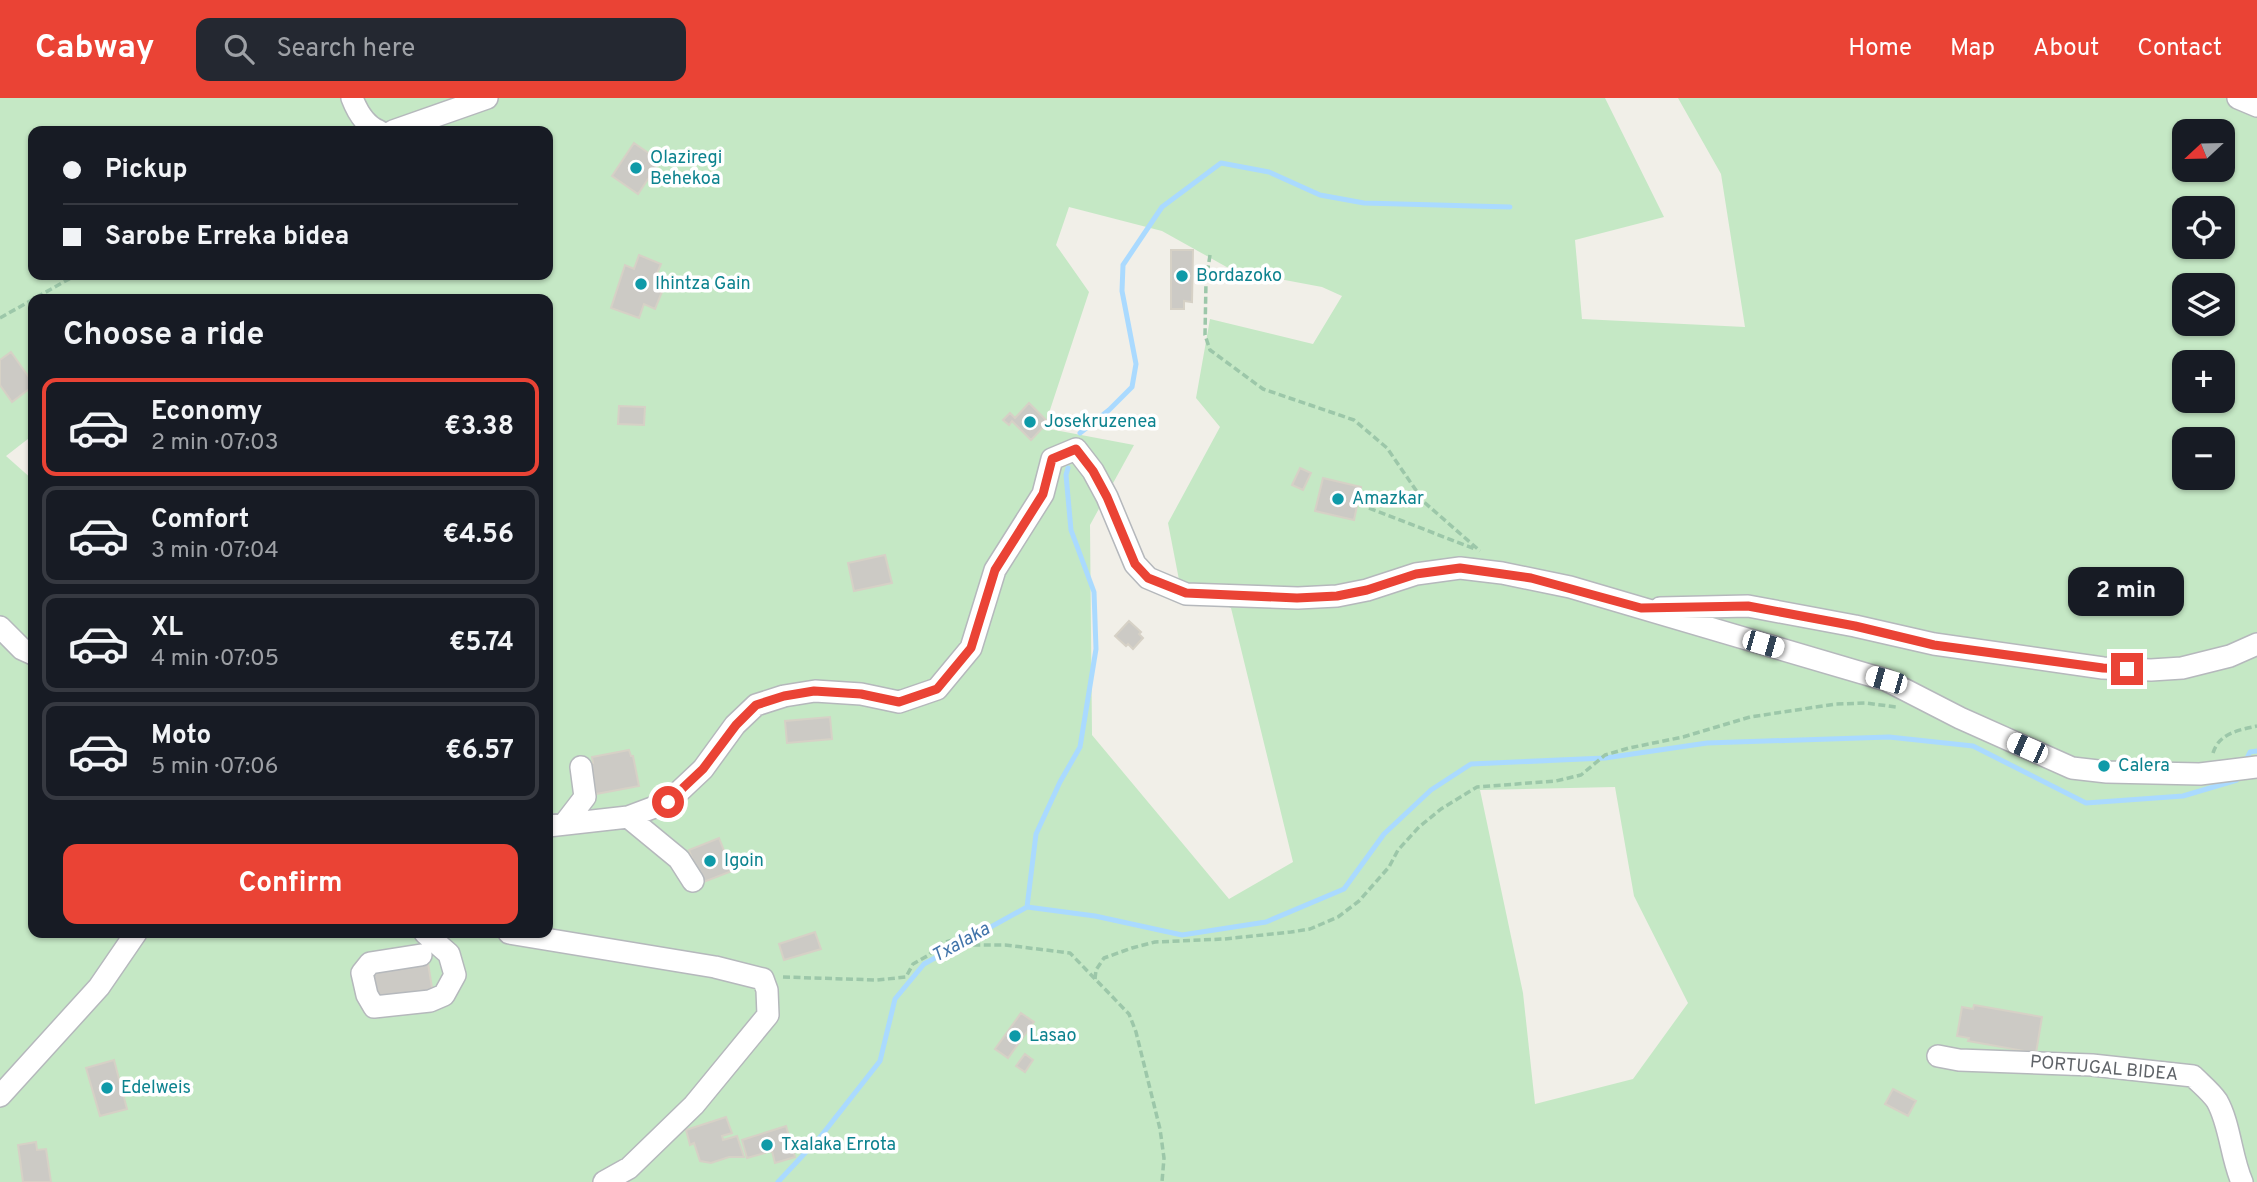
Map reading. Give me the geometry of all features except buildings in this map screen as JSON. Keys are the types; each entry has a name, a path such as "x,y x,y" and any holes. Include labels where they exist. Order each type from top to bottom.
{"street":[{"path":"352,98 357,112 371,126"},
{"path":"407,126 487,98"},
{"path":"2238,98 2257,106"},
{"path":"556,824 628,817 668,802 703,769 736,725 756,705 784,696 814,691 861,694 899,702 937,689 971,648 995,570 1043,494 1052,459 1076,449 1093,471 1107,497 1135,564 1148,578 1186,593 1297,598 1337,596 1367,590 1416,574 1460,568 1502,573 1570,587 1886,680 1960,718 2072,768 2200,774 2257,767"},
{"path":"1641,608 1748,606 1855,626 1934,645 2103,668 2182,668 2230,656 2257,644"},
{"path":"0,627 28,652"},
{"path":"556,824 585,797 581,767"},
{"path":"628,817 679,859 693,881"},
{"path":"0,1096 99,987 133,938"},
{"path":"421,955 370,963 362,973 367,995 374,1007 430,1001 444,995 455,975 449,954 431,938"},
{"path":"539,938 715,967 763,979 767,990 768,1015 694,1105 629,1168 604,1182"},
{"name":"PORTUGAL BIDEA","path":"1938,1056 1959,1060 2092,1065 2193,1076 2217,1101 2242,1182"}],"path":[{"path":"1210,255 1206,281 1205,335 1210,350 1263,389 1354,420 1387,448 1424,502 1480,551"},
{"path":"42,294 67,280"},
{"path":"0,318 28,302"},
{"path":"1369,509 1499,559 1502,573"},
{"path":"1095,979 1096,970 1104,958 1143,945 1310,929 1338,917 1359,901 1411,835 1430,817 1477,787 1556,781 1581,775 1605,755 1683,737 1750,717 1836,704 1866,703 1903,708"},
{"path":"2222,771 2211,760 2215,747 2225,736 2257,726"},
{"path":"753,977 877,980 906,977 913,964 929,955 939,944 963,937 967,943 1070,953 1129,1014 1160,1129 1164,1158 1162,1182"}],"green space":[{"path":"0,98 1605,98 1664,217 1575,240 1582,319 1745,327 1721,174 1678,98 2257,98 2257,1182 0,1182","holes":["1069,207 1162,231 1232,270 1322,287 1342,296 1313,344 1210,319 1196,398 1220,427 1168,523 1180,585 1231,608 1293,862 1229,899 1092,735 1090,525 1134,445 1044,428 1089,292 1056,245","1615,787 1634,896 1688,1003 1633,1079 1535,1104 1523,993 1480,790"]}],"waterway":[{"path":"1080,433 1132,387 1136,364 1122,291 1123,265 1162,207 1221,163 1269,172 1320,195 1364,203 1510,207"},
{"path":"1027,907 1036,834 1080,747 1096,649 1094,592 1071,530 1066,475 1068,468"},
{"name":"Txalaka","path":"778,1182 821,1136 880,1061 895,999 924,964 1027,907 1095,916 1182,935 1266,922 1344,889 1384,834 1431,790 1471,764 1605,758 1707,743 1889,737 1973,746 2086,803 2183,796 2237,780 2240,774"},
{"path":"2245,762 2250,752 2257,751"}],"place":[{"name":"Olaziregi Behekoa","path":"636,168"},
{"name":"Bordazoko","path":"1182,276"},
{"name":"Ihintza Gain","path":"641,284"},
{"name":"Josekruzenea","path":"1030,422"},
{"name":"Amazkar","path":"1338,499"},
{"name":"Calera","path":"2104,766"},
{"name":"Igoin","path":"710,861"},
{"name":"Lasao","path":"1015,1036"},
{"name":"Edelweis","path":"107,1088"},
{"name":"Txalaka Errota","path":"767,1145"}],"route":[{"path":"668,802 703,769 736,725 756,705 784,696 814,691 861,694 899,702 937,689 971,648 995,570 1043,494 1052,459 1076,449 1093,471 1107,497 1135,564 1148,578 1186,593 1297,598 1337,596 1367,590 1416,574 1460,568 1531,578 1641,608 1748,606 1855,626 1934,645 2127,669"}]}
